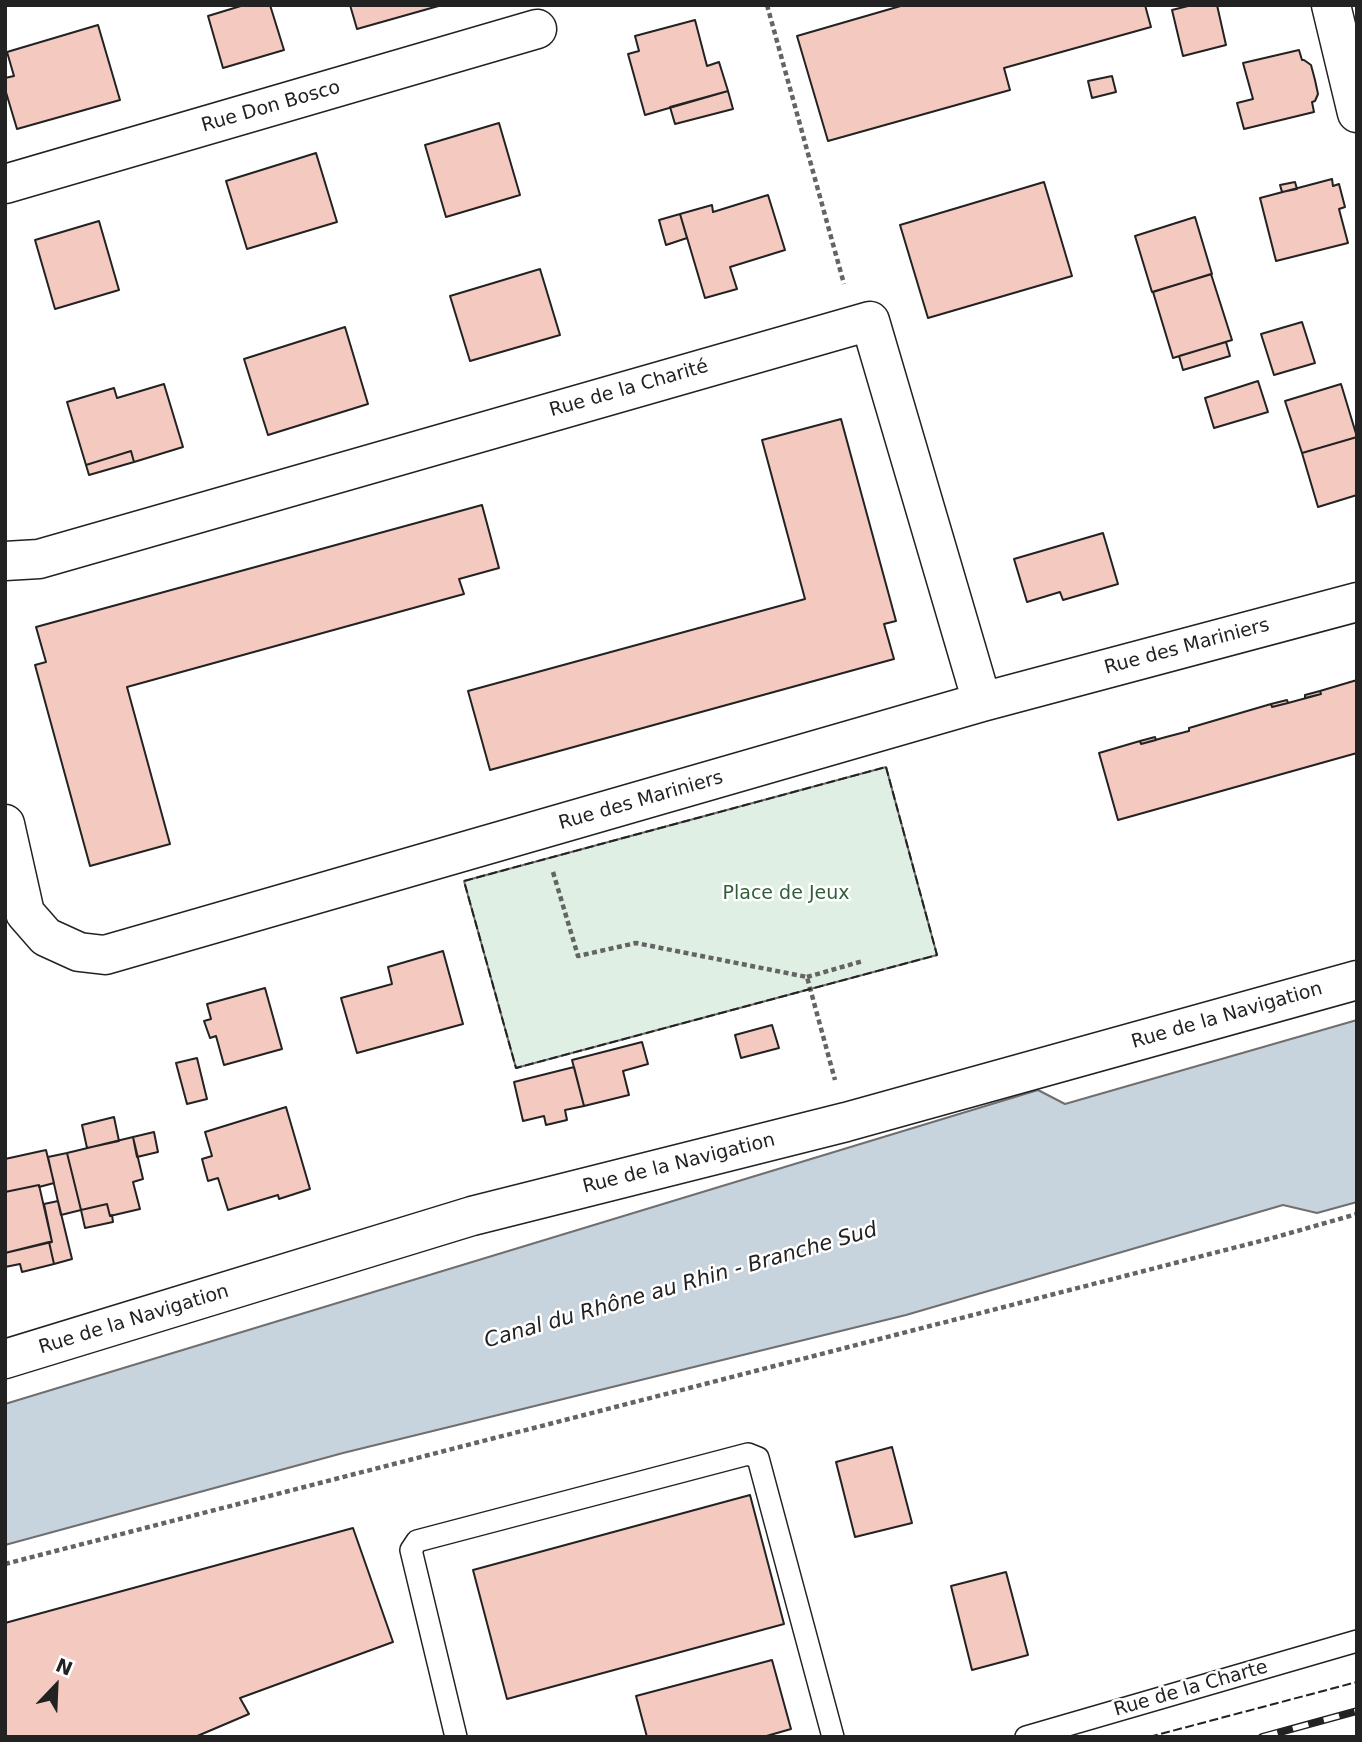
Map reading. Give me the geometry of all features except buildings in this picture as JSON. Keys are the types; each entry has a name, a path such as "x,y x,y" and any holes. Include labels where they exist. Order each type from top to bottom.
{"street":[{"path":"1331,5 1357,113"},
{"name":"Rue Don Bosco","path":"5,184 537,29"},
{"path":"855,324 870,320 982,702"},
{"name":"Rue de la Charité","path":"5,561 40,559 855,324"},
{"name":"Rue des Mariniers","path":"5,824 25,913 46,937 79,952 105,956 982,702 1357,602"},
{"name":"Rue de la Navigation","path":"5,1359 472,1216 846,1122 1357,980"}],"lane":[{"path":"456,1737 411,1550 417,1541 748,1454 758,1458 832,1737"},
{"name":"Rue de la Charte","path":"1026,1737 1357,1641"}],"path":[{"path":"767,5 855,324"},
{"path":"553,870 578,957 636,943 807,977 863,961"},
{"path":"807,977 846,1122"},
{"path":"5,1564 1357,1214"}],"green space":[{"name":"Place de Jeux","path":"886,767 937,955 516,1068 464,881"}],"water":[{"name":"Canal du Rhône au Rhin - Branche Sud","path":"1357,1020 1357,1202 1317,1213 1283,1205 906,1315 343,1453 5,1545 5,1404 1038,1090 1065,1104"}],"railway":[{"path":"1262,1737 1357,1711"}],"fence":[{"path":"886,767 937,955 516,1068 464,881 886,767"},
{"path":"1149,1737 1357,1682"}]}
